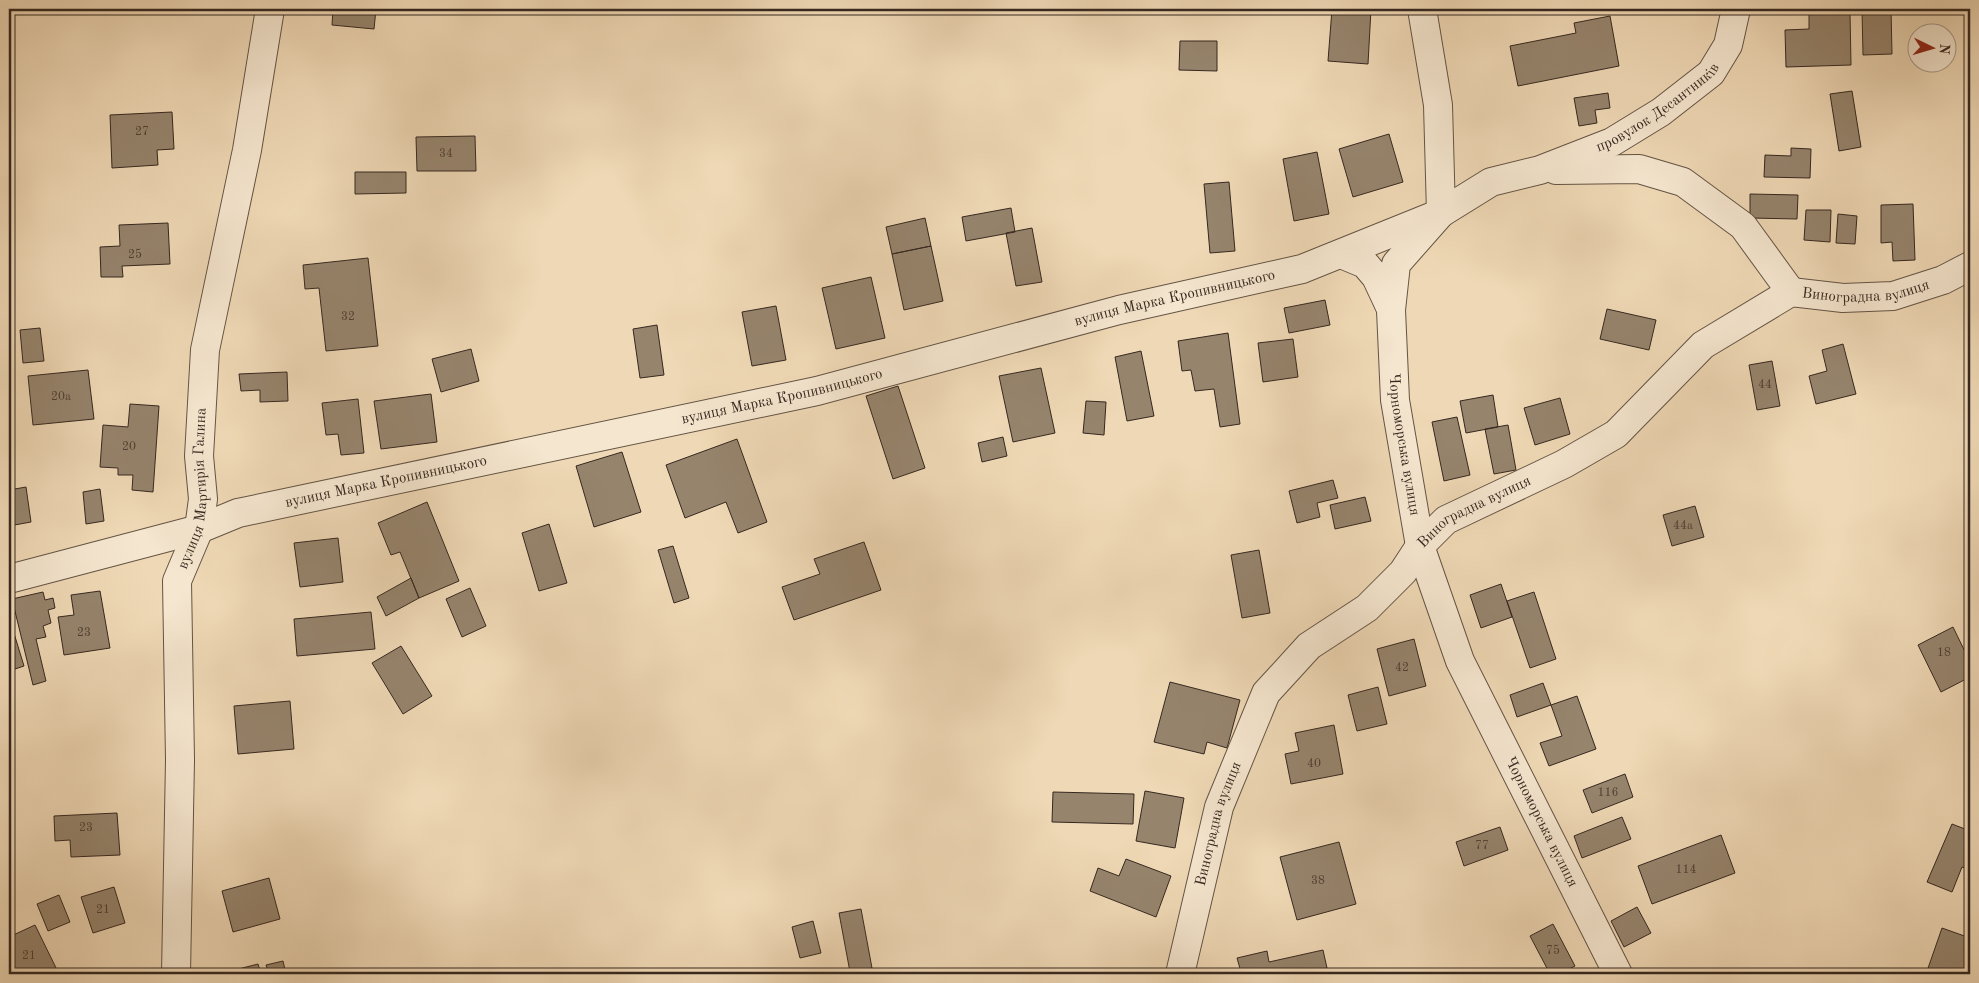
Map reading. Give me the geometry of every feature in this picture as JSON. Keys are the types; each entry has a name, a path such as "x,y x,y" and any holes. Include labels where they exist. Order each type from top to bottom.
{"street":[{"name":"вулиця Мартирія Галина","path":"176,974 180,760 177,581 199,529 202,499 199,456 206,350 247,150 270,9"},
{"path":"1422,9 1438,105 1441,213"},
{"name":"провулок Десантників","path":"1540,170 1612,142 1661,112 1711,72 1728,45 1736,9"},
{"path":"1540,170 1639,169 1683,182 1743,226 1792,292"},
{"name":"вулиця Марка Кропивницького","path":"9,579 199,529 238,513 816,391 1119,310 1302,269 1441,213 1491,182 1540,170"},
{"name":"Чорноморська вулиця","path":"1441,213 1396,264 1391,310 1395,400 1420,546 1460,661 1618,974"},
{"path":"1341,254 1365,264 1376,277 1391,310"},
{"name":"Виноградна вулиця","path":"1180,974 1219,808 1266,693 1309,646 1367,608 1403,572 1420,546 1446,520 1564,464 1616,434 1703,346 1792,292 1843,298 1893,296 1943,280 1970,266"}],"building":[{"path":"333,9 376,9 374,29 332,25"},
{"path":"1332,9 1371,9 1368,64 1328,61"},
{"path":"1862,9 1891,9 1892,54 1863,55"},
{"path":"1850,13 1851,65 1786,67 1785,30 1809,29 1809,14"},
{"path":"1610,16 1619,66 1518,86 1510,46 1576,33 1574,23"},
{"path":"1180,41 1217,41 1217,71 1179,70"},
{"path":"1852,91 1861,147 1839,151 1830,94"},
{"path":"1608,93 1610,108 1595,110 1597,123 1579,126 1574,98"},
{"path":"172,112 174,149 157,150 158,165 112,168 110,115"},
{"path":"1389,134 1403,182 1353,197 1339,149"},
{"path":"475,136 476,171 417,171 416,137"},
{"path":"1791,148 1811,149 1810,178 1764,177 1765,155 1791,156"},
{"path":"1317,152 1329,214 1294,221 1283,159"},
{"path":"355,172 406,172 406,193 355,194"},
{"path":"1229,182 1235,251 1210,253 1204,184"},
{"path":"1750,194 1798,195 1797,219 1750,218"},
{"path":"1913,204 1915,260 1893,261 1892,242 1881,243 1881,205"},
{"path":"1011,208 1015,232 966,241 962,217"},
{"path":"1806,210 1831,210 1830,242 1804,240"},
{"path":"1838,214 1857,216 1855,244 1836,243"},
{"path":"925,218 931,246 892,254 886,227"},
{"path":"168,223 170,264 122,266 123,277 101,277 100,247 120,246 119,225"},
{"path":"1032,228 1042,282 1016,286 1006,233"},
{"path":"931,246 943,301 904,310 892,254"},
{"path":"368,258 378,346 326,351 319,288 305,289 303,265"},
{"path":"871,277 885,338 836,349 822,288"},
{"path":"1325,300 1330,325 1289,333 1284,308"},
{"path":"776,306 786,360 752,366 742,312"},
{"path":"1607,309 1656,320 1649,350 1600,339"},
{"path":"657,325 664,375 640,378 633,329"},
{"path":"40,328 44,361 23,363 20,330"},
{"path":"1228,333 1240,424 1220,427 1214,389 1195,391 1191,370 1182,371 1178,341"},
{"path":"1293,339 1298,377 1263,382 1258,343"},
{"path":"1843,344 1856,394 1816,404 1809,376 1827,371 1822,350"},
{"path":"471,349 479,381 441,392 432,359"},
{"path":"1141,351 1154,416 1127,421 1115,357"},
{"path":"1772,361 1780,406 1757,410 1749,365"},
{"path":"1041,368 1055,433 1013,442 999,376"},
{"path":"88,370 94,419 33,425 28,376"},
{"path":"287,372 288,401 260,402 260,390 241,391 239,374"},
{"path":"898,386 925,468 893,479 866,396"},
{"path":"431,394 437,442 381,449 374,401"},
{"path":"1493,395 1498,427 1466,433 1460,401"},
{"path":"1560,398 1570,434 1535,445 1524,408"},
{"path":"358,399 364,453 341,455 338,434 326,435 322,403"},
{"path":"1086,401 1106,402 1104,435 1083,433"},
{"path":"130,404 159,406 153,492 132,490 133,475 118,475 118,468 100,467 103,425 128,427"},
{"path":"1457,417 1470,475 1444,481 1432,422"},
{"path":"1508,425 1516,470 1494,474 1485,429"},
{"path":"1003,437 1007,456 982,462 978,443"},
{"path":"737,439 767,522 738,533 726,502 685,518 666,465"},
{"path":"622,452 641,512 594,527 576,466"},
{"path":"1333,480 1338,498 1317,503 1320,517 1297,523 1289,491"},
{"path":"26,487 31,522 9,526 9,490"},
{"path":"100,489 104,521 86,524 83,492"},
{"path":"1365,497 1371,521 1335,529 1330,505"},
{"path":"427,502 459,581 419,598 400,552 391,555 378,523"},
{"path":"1695,506 1704,537 1672,546 1663,515"},
{"path":"549,524 567,583 539,591 522,533"},
{"path":"338,538 343,582 300,587 294,543"},
{"path":"864,542 881,590 794,620 782,587 820,574 814,559"},
{"path":"673,546 689,598 674,603 658,550"},
{"path":"1259,550 1270,613 1242,618 1231,555"},
{"path":"411,578 419,598 386,616 377,597"},
{"path":"1501,584 1512,617 1481,628 1470,595"},
{"path":"470,588 486,626 462,637 446,599"},
{"path":"100,591 110,648 64,655 58,617 74,615 71,595"},
{"path":"43,592 45,600 53,598 55,608 48,610 51,623 43,626 46,637 36,639 46,681 33,685 12,599"},
{"path":"1534,592 1556,659 1530,668 1507,601"},
{"path":"371,612 375,649 297,656 294,619"},
{"path":"9,617 24,666 9,671"},
{"path":"1953,627 1970,662 1970,677 1941,692 1918,645"},
{"path":"1414,639 1426,686 1389,696 1377,649"},
{"path":"401,646 432,696 403,714 372,663"},
{"path":"1170,682 1240,700 1227,748 1207,742 1204,754 1154,742"},
{"path":"1543,683 1551,705 1517,717 1510,695"},
{"path":"1378,687 1387,724 1357,731 1348,695"},
{"path":"1577,696 1596,749 1549,766 1540,743 1562,736 1551,705"},
{"path":"290,701 294,749 238,754 234,706"},
{"path":"1334,725 1343,774 1291,784 1285,754 1299,751 1295,733"},
{"path":"1625,774 1633,797 1592,813 1583,790"},
{"path":"1145,791 1184,798 1175,848 1136,841"},
{"path":"1053,792 1134,794 1133,824 1052,822"},
{"path":"117,813 120,855 71,857 70,840 55,841 54,816"},
{"path":"1622,817 1631,839 1582,858 1574,836"},
{"path":"1952,824 1970,831 1970,870 1962,867 1952,892 1927,882"},
{"path":"1500,827 1508,850 1464,866 1456,842"},
{"path":"1721,835 1735,873 1652,904 1638,866"},
{"path":"1339,842 1356,904 1297,920 1280,857"},
{"path":"1126,859 1171,876 1156,917 1090,891 1098,868 1119,876"},
{"path":"269,878 280,919 233,932 222,891"},
{"path":"114,887 125,923 93,933 81,897"},
{"path":"59,895 70,922 48,931 37,904"},
{"path":"1637,907 1651,933 1624,947 1611,921"},
{"path":"861,909 872,968 850,972 839,913"},
{"path":"813,921 821,953 800,958 792,927"},
{"path":"1553,924 1575,966 1560,974 1550,974 1530,936"},
{"path":"35,925 59,974 9,974 9,937"},
{"path":"1942,928 1970,938 1970,974 1926,974"},
{"path":"1323,950 1327,968 1314,971 1315,974 1233,974 1241,972 1237,958 1267,951 1269,962"},
{"path":"283,961 286,974 269,974 266,965"},
{"path":"258,964 261,974 219,974"}]}
